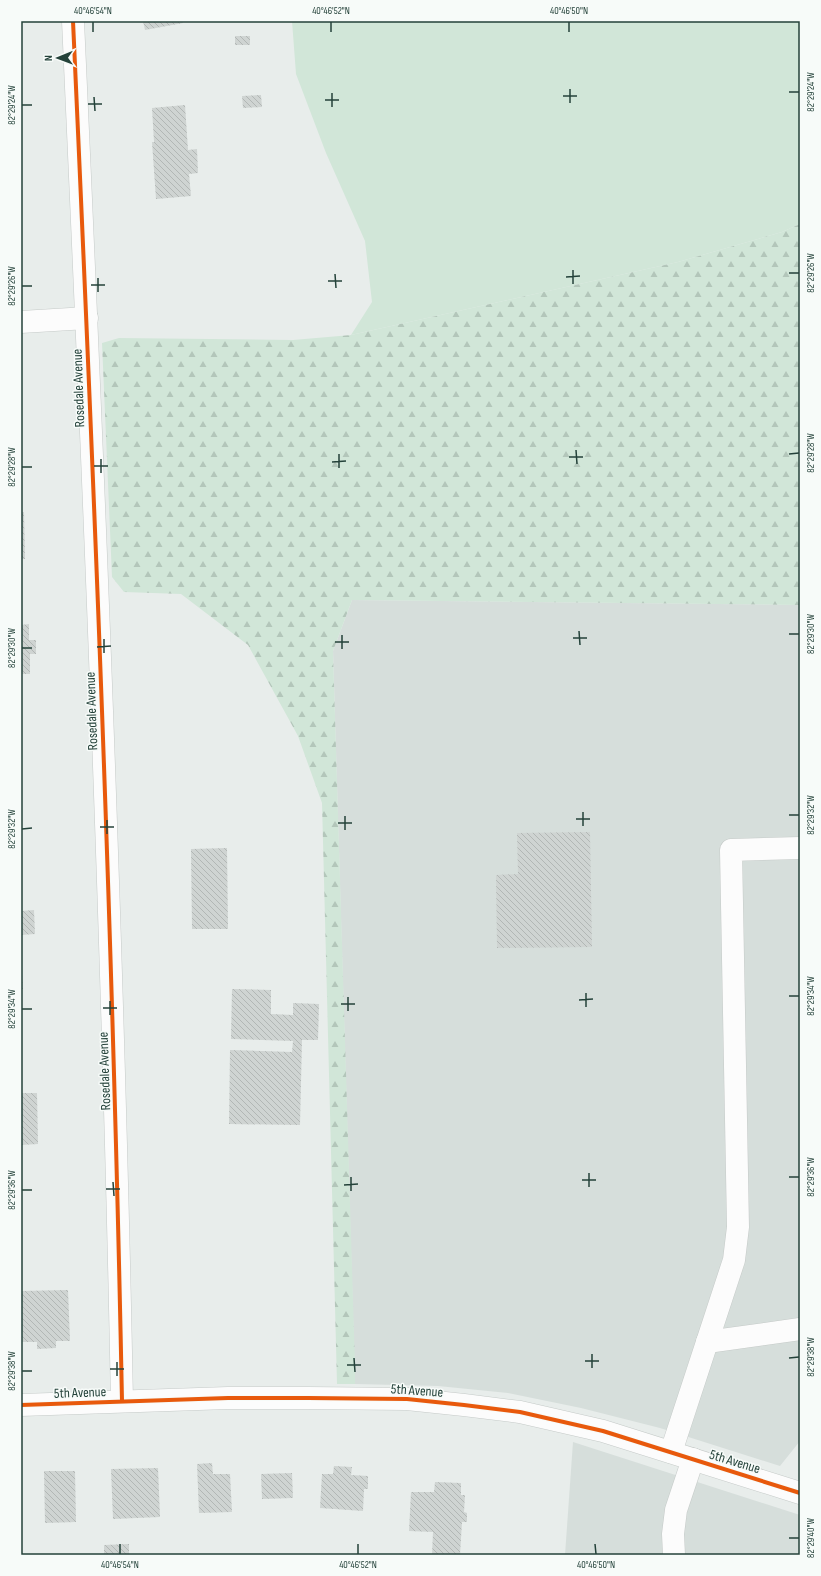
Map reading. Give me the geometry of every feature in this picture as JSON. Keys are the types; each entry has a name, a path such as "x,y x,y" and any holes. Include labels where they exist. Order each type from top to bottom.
{"street":[{"name":"Rosedale Avenue","path":"73,21 87,318 108,864 117,1130 122,1401"},
{"path":"21,322 87,318"},
{"path":"671,1452 734,1260 738,1227 731,850 800,848"},
{"path":"707,1342 800,1329"},
{"name":"5th Avenue","path":"21,1404 228,1398 407,1399 520,1412 603,1431 800,1493"},
{"path":"674,1555 673,1534 676,1510 693,1459"}],"shaded area":[{"path":"352,600 800,605 800,1441 780,1466 660,1428 581,1408 508,1393 438,1386 355,1384 333,651"},
{"path":"573,1442 800,1515 800,1555 565,1555"}],"green space":[{"path":"292,21 800,21 800,224 782,232 678,262 351,335 372,302 365,241 326,153 296,74"},
{"path":"800,224 800,605 352,600 333,651 355,1365 355,1384 337,1384 322,803 298,736 248,645 181,594 124,592 112,577 102,343 119,338 293,340 351,335 678,262 782,232"}],"building":[{"path":"143,21 182,21 183,23 145,30"},
{"path":"235,36 250,36 250,45 235,45"},
{"path":"261,95 262,107 243,108 242,96"},
{"path":"185,105 188,150 197,149 198,173 189,174 191,196 156,199 152,142 154,142 152,108"},
{"path":"21,512 24,512 25,559 21,559"},
{"path":"29,624 29,640 36,640 36,654 30,654 30,674 21,674 21,625"},
{"path":"590,832 592,947 497,948 496,875 518,874 517,833"},
{"path":"227,848 228,929 192,929 191,849"},
{"path":"34,910 35,934 21,935 21,911"},
{"path":"22,974 23,989 21,989 21,975"},
{"path":"232,989 271,990 271,1014 293,1015 293,1003 319,1004 318,1040 302,1040 300,1125 229,1124 230,1050 292,1052 293,1041 231,1039"},
{"path":"21,1093 37,1093 38,1144 21,1145"},
{"path":"68,1290 70,1341 56,1341 56,1348 37,1349 37,1342 21,1342 21,1291"},
{"path":"212,1463 213,1474 230,1474 232,1512 199,1513 197,1464"},
{"path":"334,1466 352,1467 351,1475 368,1476 368,1489 364,1489 363,1511 320,1508 322,1474 333,1474"},
{"path":"158,1468 160,1517 113,1519 111,1469"},
{"path":"44,1471 75,1471 76,1522 45,1523"},
{"path":"292,1473 293,1498 262,1499 261,1474"},
{"path":"435,1482 461,1483 461,1495 465,1495 464,1512 467,1513 467,1522 462,1522 460,1555 432,1555 433,1532 409,1531 411,1492 434,1492"},
{"path":"129,1544 129,1555 104,1555 104,1545"}],"cycle path":[{"path":"73,21 102,711 114,1056 122,1401"},
{"path":"21,1405 228,1398 407,1399 464,1405 520,1412 603,1431 800,1493"}]}
